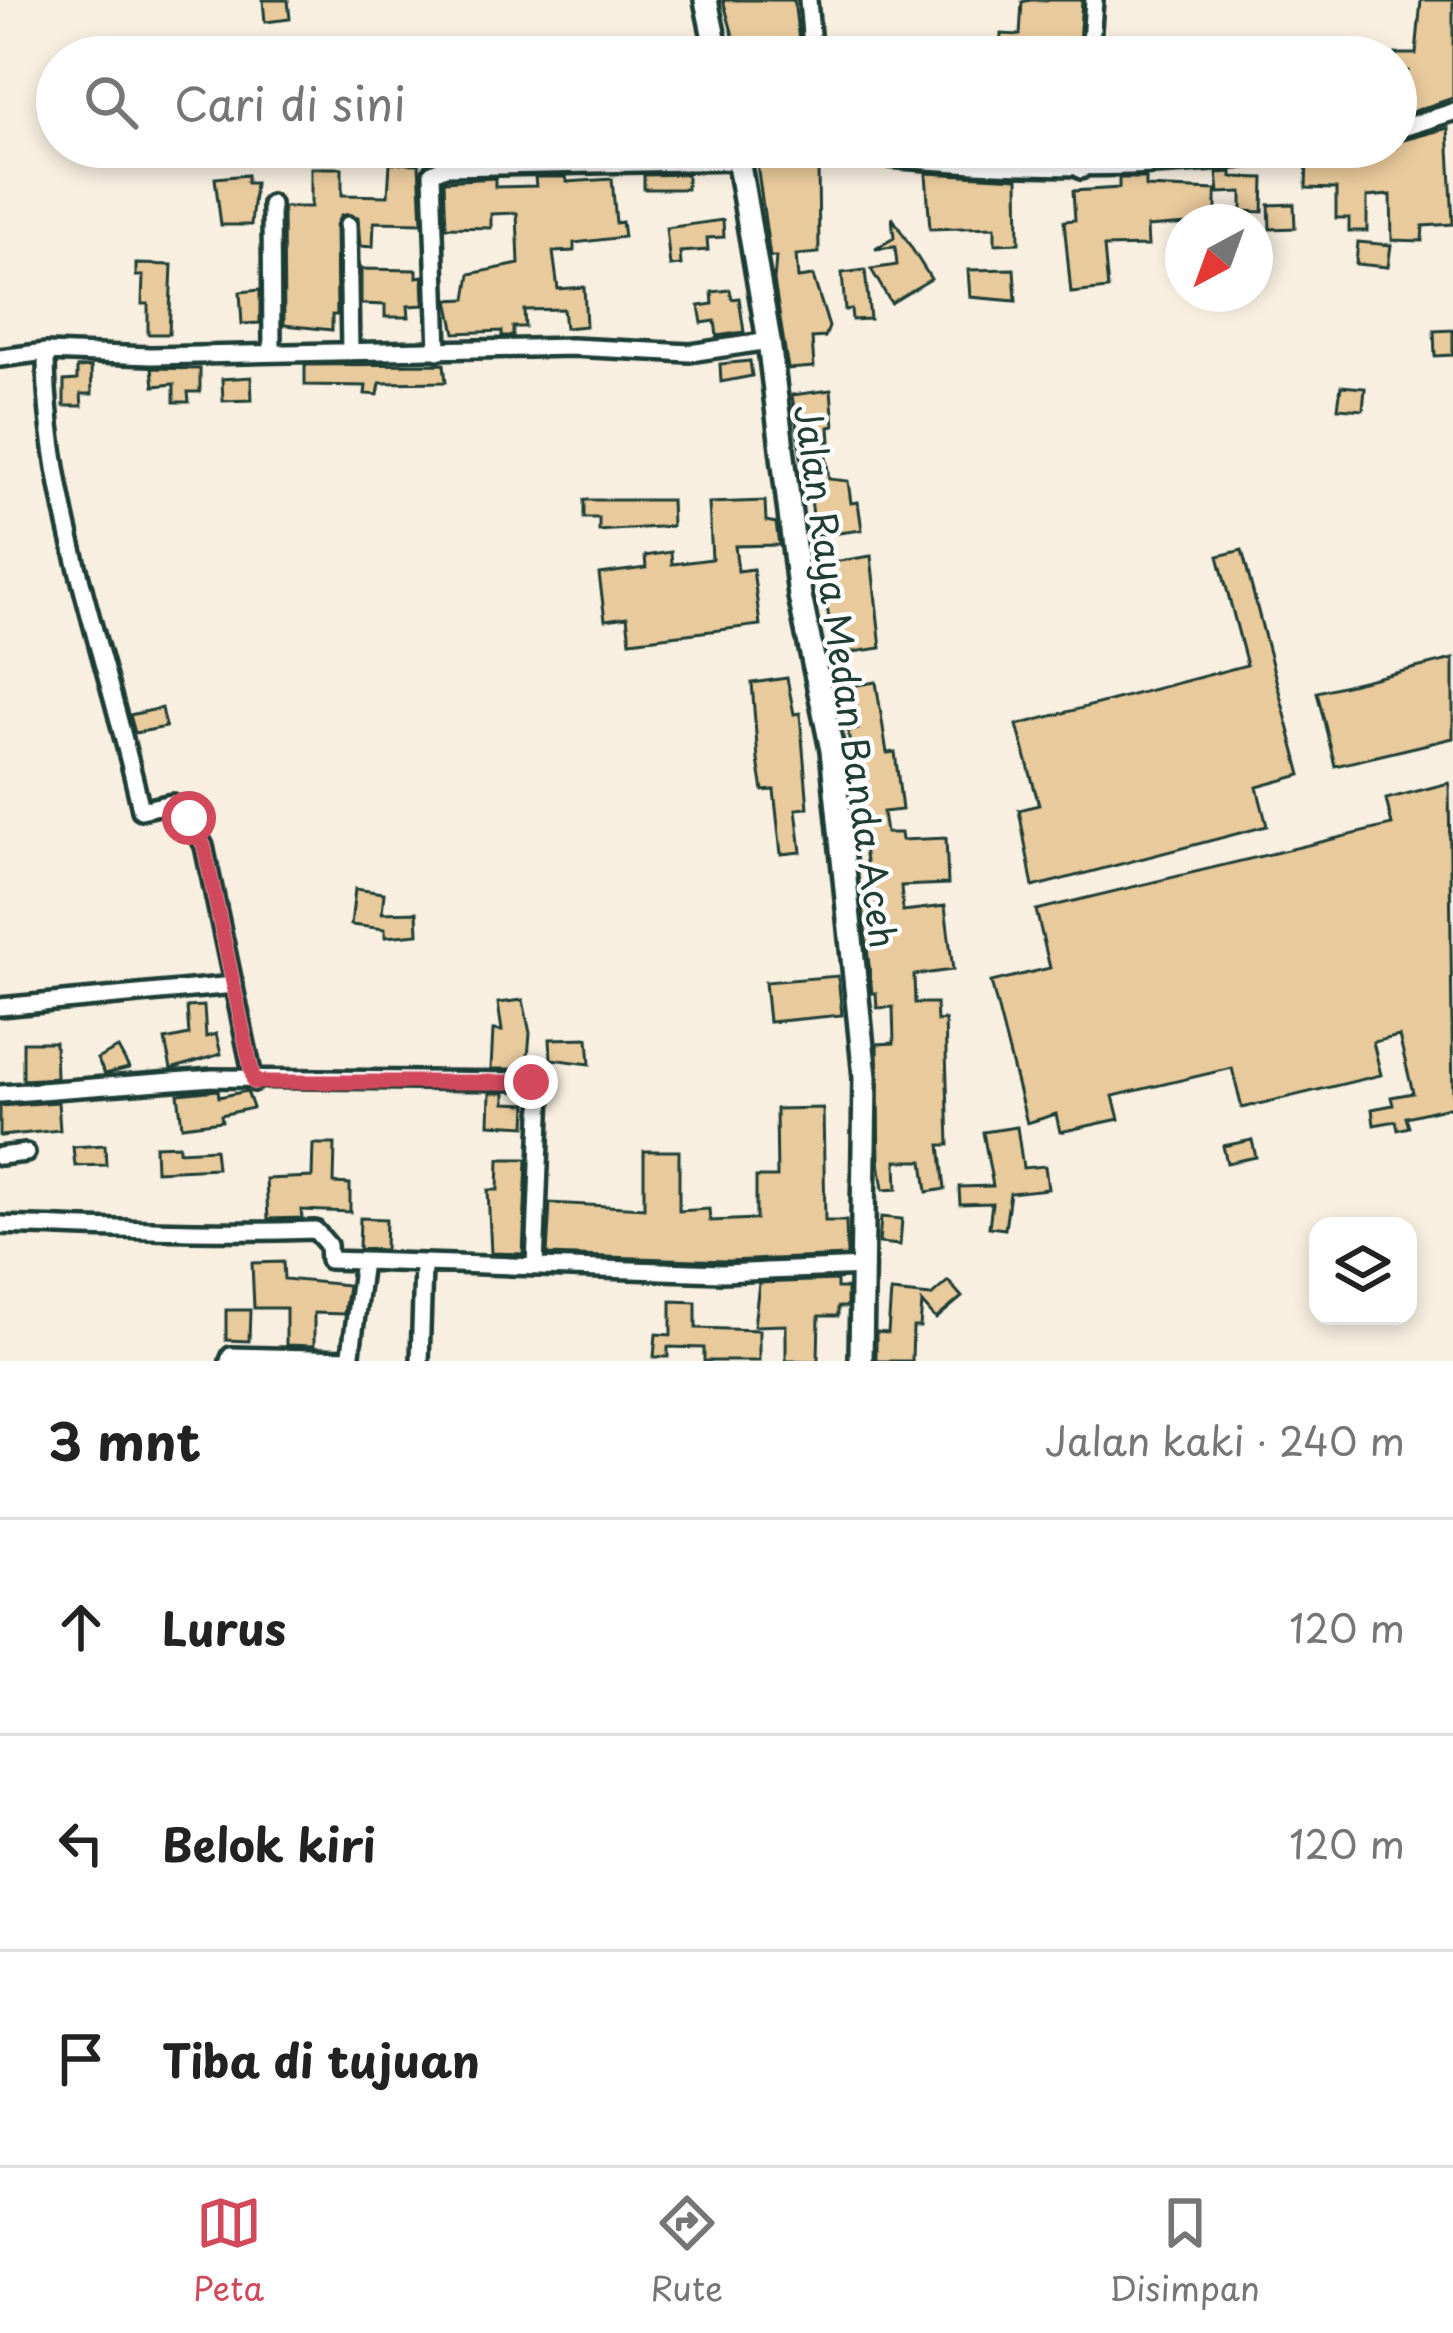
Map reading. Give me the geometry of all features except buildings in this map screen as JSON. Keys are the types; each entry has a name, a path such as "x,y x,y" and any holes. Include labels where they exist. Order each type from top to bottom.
{"highway":[{"path":"706,0 714,36"},
{"name":"Jalan Raya Medan Banda Aceh","path":"739,168 770,341 800,596 834,773 866,1077 861,1361"}],"street":[{"path":"808,0 811,36"},
{"path":"1091,36 1094,0"},
{"path":"1417,123 1453,112"},
{"path":"438,350 432,173 443,168"},
{"path":"1055,168 1182,168"},
{"path":"271,204 272,350"},
{"path":"348,225 350,352"},
{"path":"0,358 46,352 151,356 572,347 690,352 770,341"},
{"path":"46,352 46,392 60,477 141,810 172,803 189,818 204,846 254,1082"},
{"path":"0,1007 234,985"},
{"path":"0,1094 213,1078 531,1082 542,1090 535,1266"},
{"path":"0,1156 26,1153"},
{"path":"0,1225 160,1228 209,1234 315,1230 328,1246 329,1260 423,1266 763,1274 866,1267"},
{"path":"229,1361 231,1356 350,1360 363,1261"},
{"path":"420,1361 423,1266"}],"route":[{"path":"189,818 204,846 254,1082 531,1082"}]}
